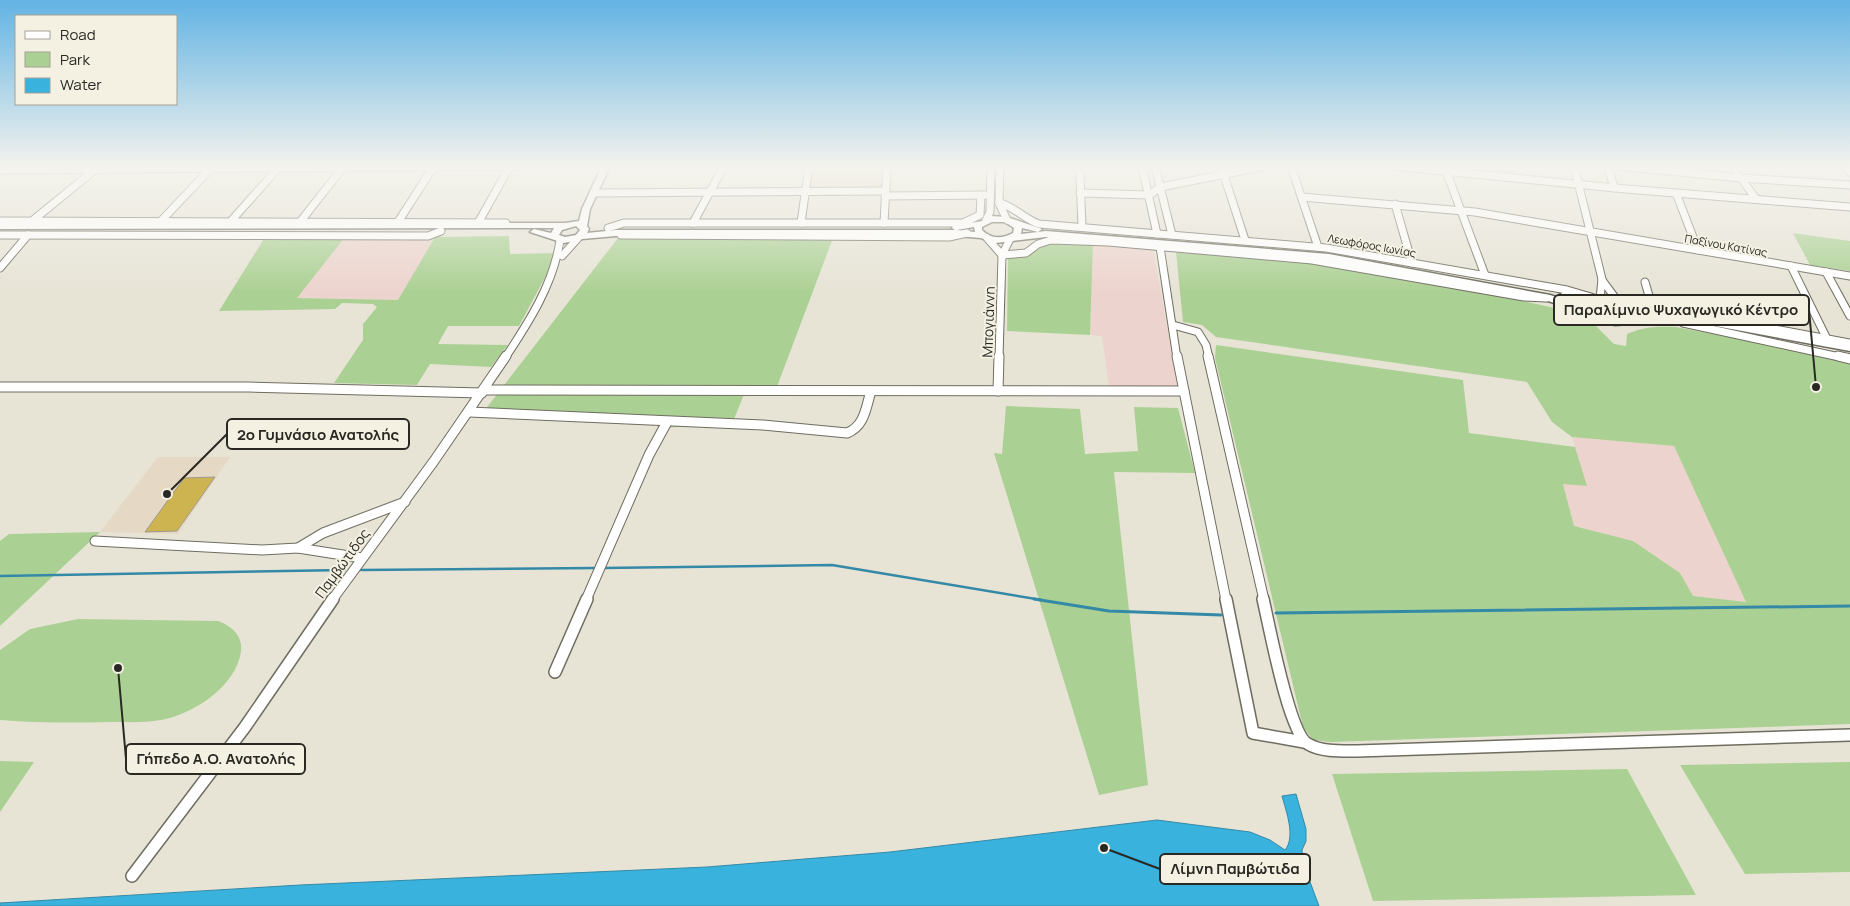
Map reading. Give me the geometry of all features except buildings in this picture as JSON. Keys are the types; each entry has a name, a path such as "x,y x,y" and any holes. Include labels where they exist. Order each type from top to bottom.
{"street":[{"path":"32,221 48,208"},
{"path":"161,221 173,208"},
{"path":"231,221 243,208"},
{"path":"300,222 311,208"},
{"path":"398,222 407,208"},
{"path":"478,223 486,208"},
{"path":"693,223 701,208"},
{"path":"801,223 803,208"},
{"path":"884,223 885,208"},
{"path":"612,230 624,223 944,224 972,220 982,213 983,208"},
{"path":"989,208 990,212 978,230 1002,255 1026,253 1044,241 1061,239 1158,241 1331,253 1597,299 1850,348"},
{"path":"1002,208 1018,231 1012,238"},
{"name":"Λεωφόρος Ιωνίας","path":"1013,208 1030,222 1082,227 1158,241"},
{"path":"1081,208 1082,227"},
{"path":"1152,208 1184,391 1253,733 1305,742 1324,749 1392,750 1850,735"},
{"path":"1166,208 1172,235"},
{"path":"1234,208 1244,240"},
{"path":"1306,208 1318,247"},
{"path":"1396,208 1412,263"},
{"name":"Παξίνου Κατίνας","path":"1443,208 1850,276"},
{"path":"1585,208 1602,279 1631,314 1629,320"},
{"path":"1682,208 1698,250"},
{"path":"0,231 532,232 557,238 555,230 566,225 586,209"},
{"path":"580,237 585,231 583,226 586,209"},
{"path":"1462,210 1485,276"},
{"path":"0,221 522,223 533,226"},
{"name":"Λεωφόρος Ιωνίας","path":"557,238 580,237 612,230 956,228 983,221 1012,222 1030,228 1158,241"},
{"path":"0,226 566,225"},
{"name":"Λεωφόρος Ιωνίας","path":"566,225 612,230 967,234 1012,238 1046,234 1158,241 1172,235 1244,240 1318,247 1567,290 1597,299"},
{"path":"0,235 428,236 441,231"},
{"path":"0,268 28,235"},
{"name":"Παμβώτιδος","path":"560,258 580,237"},
{"name":"Παμβώτιδος","path":"132,876 246,726 362,558 406,502 483,392 553,275 560,258 562,245 557,238"},
{"name":"Μπογιάννη","path":"998,391 1002,255 1012,238"},
{"path":"1158,241 1322,256 1550,298 1591,311 1612,321 1652,319 1683,323 1850,355"},
{"path":"1791,266 1827,339"},
{"path":"1826,272 1850,316"},
{"path":"1591,311 1589,304 1597,299 1602,279"},
{"path":"1644,282 1650,303 1661,308 1850,343"},
{"path":"1683,323 1850,359"},
{"path":"1174,325 1198,332 1206,344 1226,440 1292,716 1297,731 1305,742"},
{"path":"0,387 249,387 483,392 1184,391"},
{"path":"469,412 763,425 847,433 854,431 860,424 871,391"},
{"path":"555,672 649,455 667,422"},
{"path":"298,548 323,533 406,502"},
{"path":"94,541 262,550 298,548 362,558"}],"shaded area":[{"path":"345,237 435,237 398,300 297,298"},
{"path":"1093,243 1153,248 1178,389 1110,394 1102,336 1090,335"},
{"path":"1572,437 1674,446 1746,602 1693,596 1680,573 1633,541 1574,526 1563,483 1586,486"},
{"path":"158,457 230,457 178,534 100,532"}],"green space":[{"path":"1793,233 1850,241 1850,271 1810,265"},
{"path":"509,236 510,254 558,253 519,326 448,326 438,344 508,345 491,367 430,364 417,385 334,383 363,340 363,324 377,307 373,304 342,303 335,309 219,311 265,237 345,237 297,298 398,300 435,237"},
{"path":"618,238 833,238 775,392 745,392 732,424 659,428 656,424 481,415"},
{"path":"1053,241 1093,243 1090,335 1007,331 1008,258 1028,256 1042,244"},
{"path":"1176,252 1322,265 1486,293 1559,309 1596,326 1614,344 1626,346 1627,334 1651,328 1676,327 1850,360 1850,724 1331,742 1313,740 1303,727 1215,358 1216,345 1463,380 1469,433 1575,447 1587,486 1563,484 1574,526 1633,541 1680,573 1693,596 1746,602 1674,446 1572,437 1552,422 1527,382 1216,337 1202,325 1183,322"},
{"path":"1006,406 1080,409 1085,454 1138,451 1134,407 1178,408 1195,473 1114,472 1148,785 1099,795 994,453 1002,454"},
{"path":"100,532 0,626 0,541 9,534"},
{"path":"78,619 218,621 236,632 238,636 241,651 238,664 222,687 211,697 186,712 173,717 155,721 136,722 28,722 0,720 0,650 30,629"},
{"path":"0,761 34,762 0,812"},
{"path":"1850,762 1850,872 1745,874 1680,765"},
{"path":"1627,769 1696,895 1373,901 1332,774"}],"water":[{"path":"1296,794 1306,829 1306,841 1302,850 1303,863 1319,906 0,906 0,903 300,885 707,867 890,852 1157,820 1250,832 1270,840 1285,850 1290,838 1290,831 1282,796"}],"waterway":[{"path":"602,568 832,565 1042,600"},
{"path":"361,570 596,568"},
{"path":"0,576 345,570"},
{"path":"1034,599 1109,611 1221,615"},
{"path":"1276,613 1850,606"}],"place":[{"name":"Παραλίμνιο Ψυχαγωγικό Κέντρο","path":"1816,387"},
{"name":"2ο Γυμνάσιο Ανατολής","path":"167,494"},
{"name":"Γήπεδο Α.Ο. Ανατολής","path":"118,668"},
{"name":"Λίμνη Παμβώτιδα","path":"1104,848"}]}
